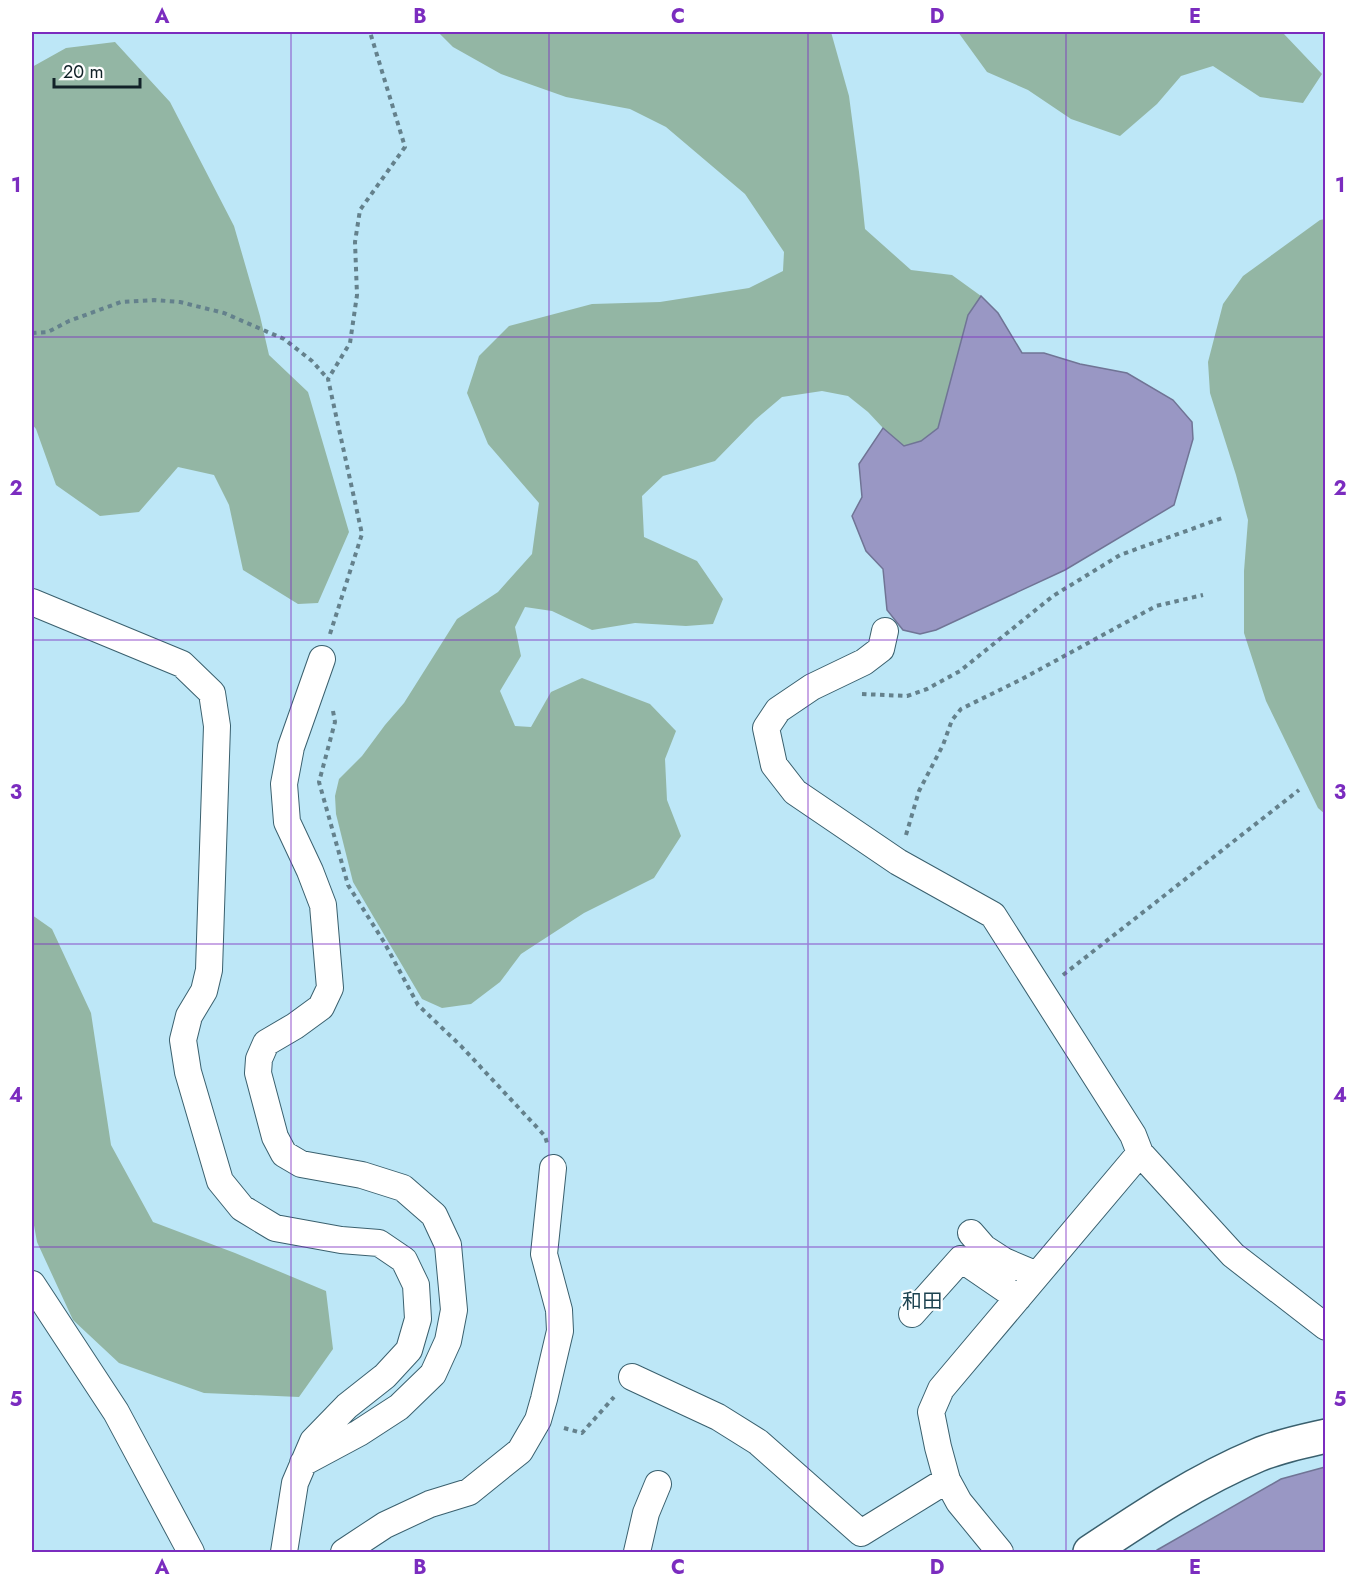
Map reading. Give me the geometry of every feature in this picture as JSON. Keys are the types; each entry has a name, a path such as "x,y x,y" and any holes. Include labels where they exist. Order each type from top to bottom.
{"street":[{"path":"32,602 182,664 212,693 217,726 209,970 204,990 189,1016 183,1040 188,1072 220,1181 242,1208 275,1228 341,1240 379,1243 404,1260 416,1285 418,1318 409,1350 385,1376 347,1406 313,1441 295,1483 285,1552"},
{"path":"885,631 881,649 864,662 812,687 778,710 766,728 774,765 795,792 898,862 993,915 1133,1135 1140,1153 1233,1254 1326,1327"},
{"path":"303,1463 399,1407 433,1374 448,1341 454,1310 448,1245 434,1215 403,1188 362,1175 301,1164 284,1154 275,1137 258,1073 259,1059 266,1043 321,1007 330,988 323,905 287,822 284,784 291,747 322,659"},
{"path":"1000,1552 959,1502 947,1480 931,1412 942,1389 1140,1153"},
{"path":"344,1552 385,1525 430,1504 469,1492 520,1451 538,1420 560,1331 558,1310 544,1254 553,1168"},
{"path":"971,1233 984,1248 994,1255 1037,1275"},
{"path":"912,1314 961,1259 1018,1298"},
{"path":"32,1284 116,1412 191,1552"},
{"path":"632,1377 718,1417 758,1442 861,1533 947,1480"},
{"path":"1090,1552 1163,1504 1211,1477 1261,1454 1326,1436"},
{"path":"637,1552 646,1513 658,1484"}],"path":[{"path":"328,379 350,343 357,295 355,242 360,210 405,147 370,32"},
{"path":"32,333 48,332 69,321 121,302 154,300 180,302 224,313 284,339 312,361 328,379 362,534 322,659 335,722 319,782 348,885 384,942 418,1005 461,1046 545,1136 553,1168"},
{"path":"857,693 907,696 927,689 960,671 1053,596 1120,555 1222,518"},
{"path":"898,862 919,791 942,746 952,720 961,709 1022,679 1156,606 1203,595"},
{"path":"1042,992 1299,790"},
{"path":"538,1420 582,1433 632,1377"}],"green space":[{"path":"438,32 831,32 849,96 865,229 911,270 952,275 981,296 968,315 938,428 921,441 904,446 848,396 822,391 782,397 755,420 715,461 663,476 642,496 644,537 697,561 723,599 713,624 686,626 635,623 592,630 552,611 525,607 515,627 521,656 500,691 515,726 531,727 551,692 582,678 650,704 676,731 665,759 667,800 681,836 654,878 584,913 521,954 500,982 471,1004 442,1008 422,999 353,882 336,814 335,796 339,779 362,756 404,703 457,619 498,592 532,554 539,503 488,444 467,393 479,356 509,326 592,304 660,302 749,288 783,271 784,252 745,194 666,127 630,109 566,97 501,74 453,47"},
{"path":"958,32 1281,32 1322,74 1303,103 1260,97 1213,66 1181,76 1157,104 1120,136 1071,119 1028,90 987,72"},
{"path":"115,42 170,102 234,226 269,355 308,392 349,532 318,603 298,604 243,570 229,505 214,475 178,467 139,512 100,516 56,485 36,429 32,424 32,67 66,48"},
{"path":"1326,219 1325,814 1318,808 1266,701 1244,633 1244,571 1248,520 1210,393 1208,362 1223,304 1243,276 1320,220"},
{"path":"32,915 52,929 91,1013 111,1145 153,1222 326,1291 333,1349 299,1397 204,1393 119,1363 73,1320 37,1242 32,1214"}],"water":[{"path":"981,296 998,313 1022,353 1044,353 1080,364 1127,373 1173,400 1192,422 1193,439 1174,505 1065,570 936,630 920,634 903,630 887,610 883,569 866,551 852,516 862,497 859,464 883,428 904,446 921,441 938,428 968,315"},
{"path":"1325,1467 1325,1552 1157,1552 1281,1479"}],"district":[{"name":"和田","path":"922,1301"}]}
